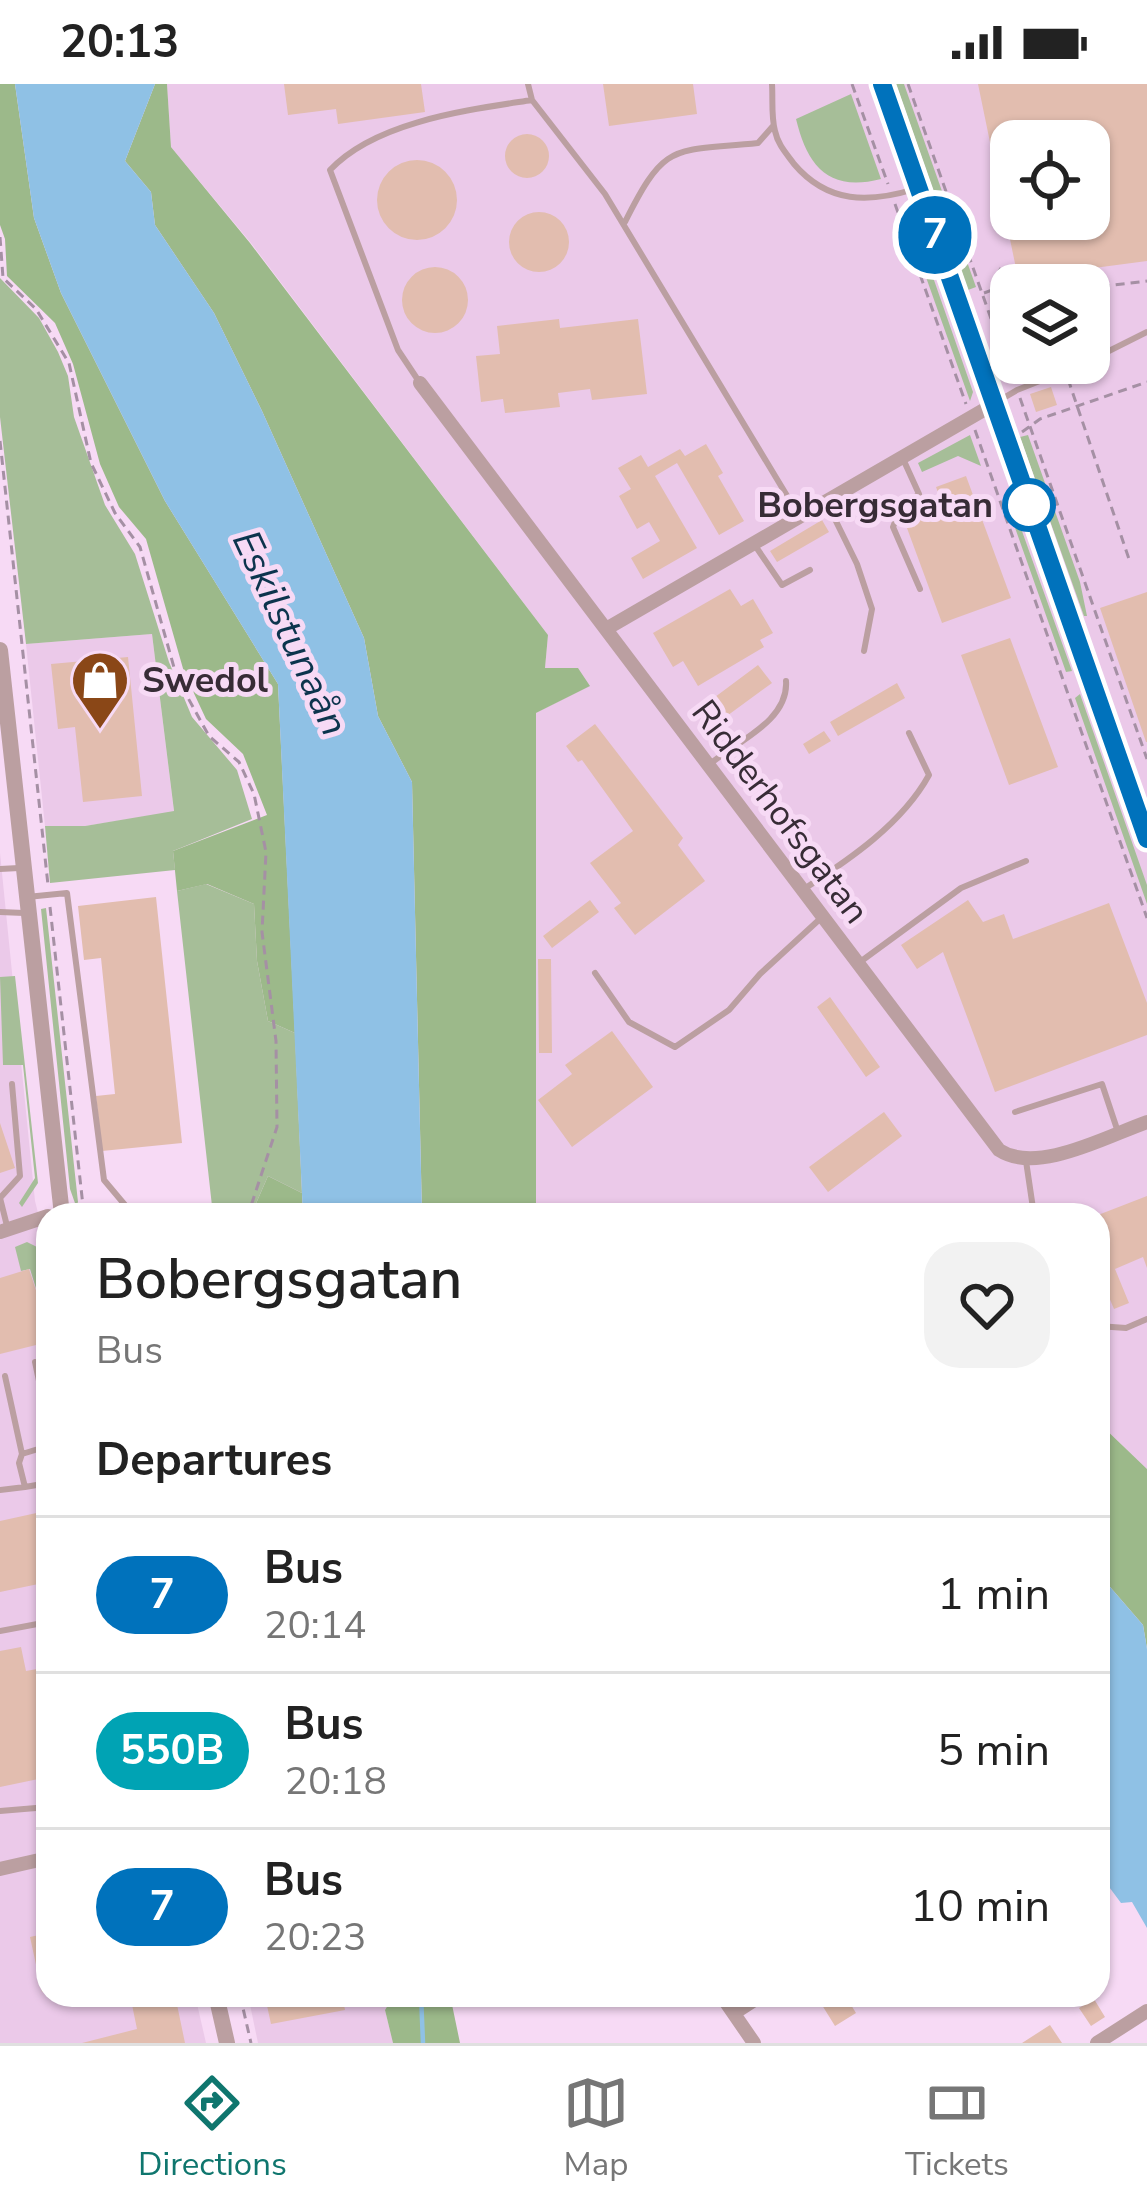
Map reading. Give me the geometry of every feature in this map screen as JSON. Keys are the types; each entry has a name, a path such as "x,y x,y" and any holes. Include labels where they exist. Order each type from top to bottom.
{"main road":[{"path":"882,84 1147,840"}],"street":[{"name":"Ridderhofsgatan","path":"421,383 988,1139 1010,1158 1026,1160"},
{"path":"606,629 994,404"},
{"path":"0,650 9,808 23,867 55,1203"},
{"path":"1026,1160 1147,1122"},
{"path":"4,1231 36,1221"},
{"path":"0,1869 36,1861"},
{"path":"218,2007 226,2043"},
{"path":"730,2007 754,2043"},
{"path":"734,2013 743,2007"},
{"path":"1097,2043 1147,2011"}],"lane":[{"path":"528,84 532,100 624,224 800,517"},
{"path":"772,84 773,126 779,145 815,184 848,198 892,196 918,188"},
{"path":"421,383 398,350 330,170 344,155 422,119 532,100"},
{"path":"624,224 650,172 680,150 758,142 773,126"},
{"path":"1110,350 1147,332"},
{"path":"994,404 1031,384"},
{"path":"902,458 919,494 900,509 893,527 920,589"},
{"path":"827,502 857,564 872,609 864,651"},
{"path":"754,544 782,585 811,570"},
{"path":"708,766 770,721 787,691 786,681"},
{"path":"800,891 857,852 917,798 929,775 908,733"},
{"path":"857,964 962,888 1026,861"},
{"path":"0,869 23,867"},
{"path":"0,912 68,893 104,1180 123,1203"},
{"path":"595,973 628,1022 674,1047 730,1010 760,974 821,918"},
{"path":"4,1231 0,1198 20,1176 12,1084"},
{"path":"1015,1112 1102,1084 1118,1132"},
{"path":"1026,1160 1032,1203"},
{"path":"1110,1327 1126,1328 1147,1319"},
{"path":"35,1362 36,1367"},
{"path":"4,1376 25,1487"},
{"path":"22,1454 36,1450"},
{"path":"0,1490 36,1485"},
{"path":"0,1631 36,1624"},
{"path":"0,1811 36,1808"}],"path":[{"path":"851,84 1147,918"},
{"path":"908,84 1147,759"},
{"path":"0,237 2,278 36,309 69,363 91,463 115,513 140,548 177,678 209,736 239,762 254,794 268,868 262,932 277,1041 277,1127 253,1203"},
{"path":"1110,286 1147,281"},
{"path":"982,294 990,291"},
{"path":"1030,429 1040,419 1147,382"},
{"path":"1070,384 1129,559"},
{"path":"0,441 82,1203"},
{"path":"242,2007 250,2043"}],"shaded area":[{"path":"167,84 1147,84 1147,1469 1110,1434 1110,1203 536,1203 536,713 590,685 545,668 548,635 251,243 171,147"},
{"path":"152,634 174,812 85,826 45,826 26,644"},
{"path":"0,853 36,1205 36,2007 198,2007 206,2043 0,2043"},
{"path":"250,2007 387,2007 393,2043 258,2043"}],"green space":[{"path":"0,84 15,84 34,218 61,293 165,501 278,684 295,1033 268,1021 257,961 254,904 207,884 177,891 173,851 267,815 243,754 206,719 184,672 146,539 119,507 100,464 73,364 55,323 7,276 0,225"},
{"path":"155,84 167,84 171,147 250,243 548,635 545,668 578,668 590,686 536,713 536,1203 422,1203 412,782 378,716 364,638 262,411 214,313 155,225 151,192 125,161"},
{"path":"896,84 904,84 976,287 968,290"},
{"path":"851,94 881,179 846,182 833,178 813,161 801,135 796,119"},
{"path":"911,235 927,260 973,392 970,401"},
{"path":"0,278 39,318 58,352 68,376 74,417 105,505 135,554 169,662 192,717 237,770 252,819 173,851 175,870 50,883 45,826 85,826 174,811 152,634 26,644 0,417"},
{"path":"970,435 981,466 958,456 922,472 918,463"},
{"path":"1028,435 1080,582 1087,616 1020,437"},
{"path":"1018,520 1072,671 1066,672 1013,522"},
{"path":"1080,694 1147,885 1147,904 1075,698"},
{"path":"206,884 254,904 257,961 268,1021 295,1033 302,1193 268,1176 256,1203 212,1203 177,891"},
{"path":"46,908 78,1203 70,1189 41,909"},
{"path":"15,976 38,1183 22,1207 19,1203 35,1178 23,1065 3,1065 0,977"},
{"path":"268,1176 302,1193 302,1203 256,1203"},
{"path":"27,1242 36,1246 36,1288 30,1269 21,1271 15,1247"},
{"path":"1110,1434 1147,1469 1147,1649 1143,1625 1110,1587"},
{"path":"452,2007 460,2043 393,2043 385,2010"}],"water":[{"name":"Eskilstunaån","path":"15,84 155,84 125,161 151,192 155,225 214,313 262,411 364,638 378,716 412,782 422,1203 302,1203 278,684 165,501 61,293 34,218"},
{"path":"1110,1587 1143,1625 1147,1649 1147,1928 1132,1902 1121,1903 1110,1888"}],"building":[{"path":"284,84 421,84 425,112 338,124 336,109 288,115"},
{"path":"603,84 693,84 697,114 609,126"},
{"path":"978,84 1147,84 1147,261 1110,266 1015,264 1010,240 1110,240 1110,120 990,120 990,142"},
{"path":"527,134 543,140 549,156 543,172 527,178 511,172 505,156 511,140"},
{"path":"417,160 446,171 457,200 446,229 417,240 388,229 377,200 388,171"},
{"path":"539,212 560,221 569,242 560,263 539,272 518,263 509,242 518,221"},
{"path":"435,267 458,277 468,300 458,323 435,333 412,323 402,300 412,277"},
{"path":"559,319 560,328 638,319 647,394 592,400 590,389 558,393 560,407 505,413 503,399 481,402 476,356 500,354 497,326"},
{"path":"1051,387 1057,405 1036,412 1030,394"},
{"path":"706,444 744,521 719,535 677,463 655,476 697,548 643,579 631,558 660,541 649,522 637,529 619,496 631,489 618,468 641,455 648,467 680,449 685,456"},
{"path":"966,476 1011,598 942,623 904,520 943,506 936,487"},
{"path":"822,520 829,532 777,562 770,551"},
{"path":"730,589 741,606 753,599 773,633 760,640 764,647 698,686 683,661 673,667 653,633"},
{"path":"1147,592 1147,742 1146,742 1100,608"},
{"path":"1010,638 1058,767 1009,785 961,655"},
{"path":"128,657 142,796 83,802 75,727 58,729 51,664"},
{"path":"758,665 772,683 720,721 707,703"},
{"path":"897,683 905,698 838,736 830,722"},
{"path":"595,724 683,838 678,845 705,881 635,935 614,908 621,903 590,863 633,831 582,760 578,762 566,746"},
{"path":"824,731 831,741 809,754 803,744"},
{"path":"156,897 182,1143 102,1151 96,1096 115,1094 101,958 84,960 78,906"},
{"path":"590,900 599,912 552,948 543,936"},
{"path":"968,900 983,922 1004,914 1013,939 1109,903 1147,1003 1147,1035 995,1092 943,952 917,969 901,945"},
{"path":"538,959 551,959 552,1053 539,1053"},
{"path":"830,997 880,1067 866,1077 817,1007"},
{"path":"612,1031 653,1087 572,1147 538,1100 572,1074 565,1065"},
{"path":"884,1112 902,1136 828,1192 809,1167"},
{"path":"0,1123 15,1168 0,1173"},
{"path":"1147,1196 1147,1268 1143,1257 1115,1269 1129,1303 1114,1309 1110,1300 1110,1210"},
{"path":"29,1269 36,1290 36,1345 0,1354 0,1278"},
{"path":"36,1513 36,1584 0,1592 0,1521"},
{"path":"21,1647 26,1671 36,1669 36,1780 0,1787 0,1651"},
{"path":"132,2007 178,2007 185,2043 82,2043 137,2029"},
{"path":"267,2007 344,2007 345,2010 271,2024"},
{"path":"823,2007 852,2007 856,2013 835,2026"},
{"path":"1099,2007 1105,2017 1091,2026 1079,2008"},
{"path":"1050,2025 1062,2043 1022,2043"}],"waterway":[{"path":"422,2007 423,2043"}],"bus line":[{"name":"7","path":"882,84 1147,839"}],"place":[{"name":"Bobergsgatan","path":"1029,505"},
{"name":"Swedol","path":"100,731"}]}
